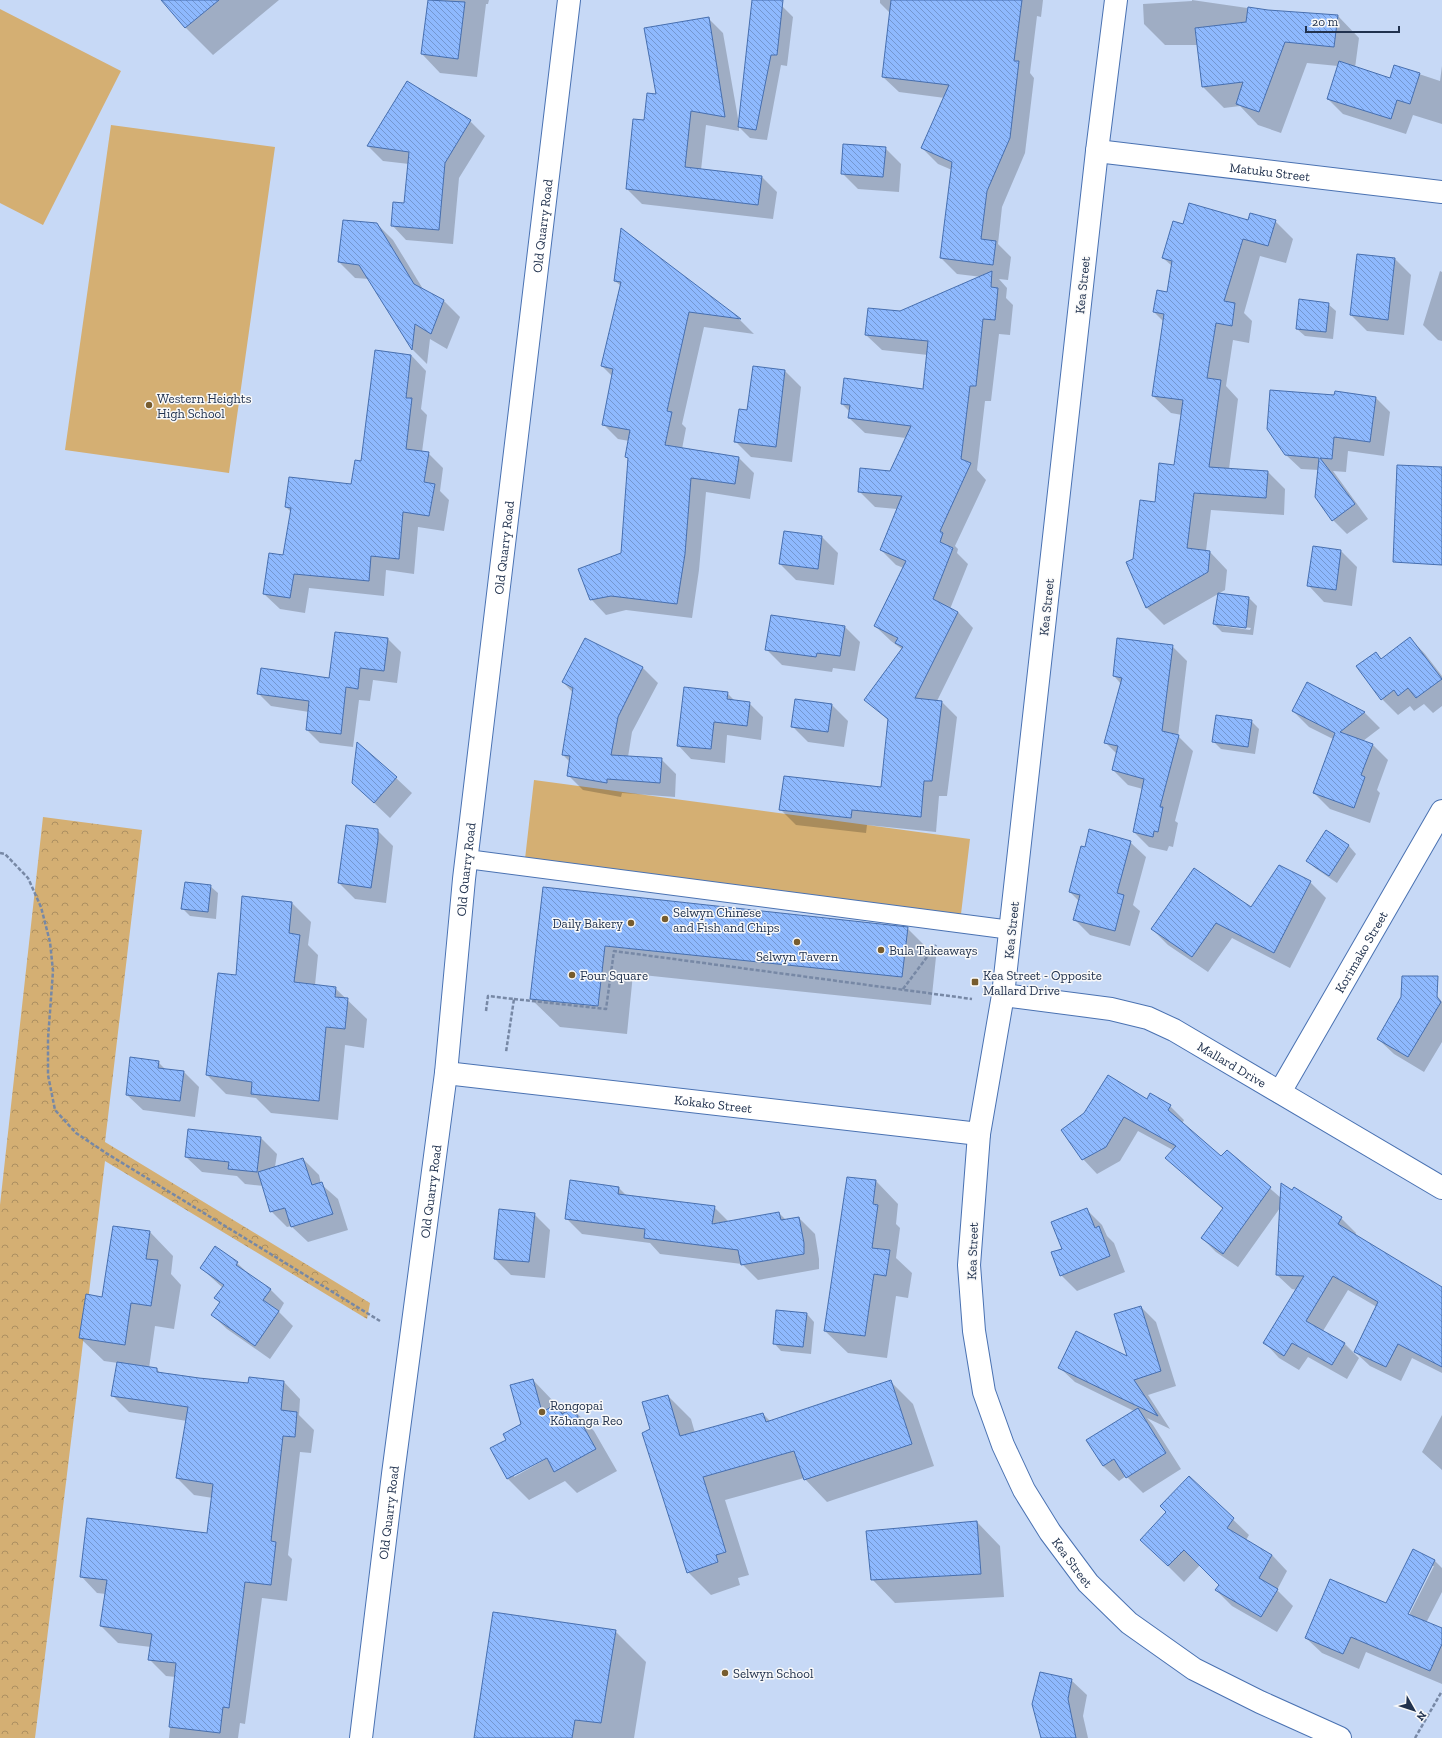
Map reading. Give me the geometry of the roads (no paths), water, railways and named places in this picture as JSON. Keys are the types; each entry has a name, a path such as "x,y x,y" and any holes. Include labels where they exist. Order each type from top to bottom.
{"street":[{"name":"Old Quarry Road","path":"361,1738 393,1474 446,1073 467,858 569,0"},
{"name":"Kea Street","path":"1116,0 1097,151 1011,930 1003,995 980,1134 969,1265 974,1331 984,1392 1003,1445 1024,1490 1050,1532 1088,1582 1129,1622 1194,1669 1260,1702 1340,1738"},
{"name":"Matuku Street","path":"1097,151 1442,192"},
{"name":"Korimako Street","path":"1280,1092 1442,811"},
{"name":"Mallard Drive","path":"1003,995 1111,1009 1148,1018 1174,1030 1442,1188"},
{"name":"Kokako Street","path":"446,1073 980,1134"}],"lane":[{"path":"467,858 1011,930"}],"place":[{"name":"Western Heights High School","path":"149,405"},
{"name":"Selwyn Chinese and Fish and Chips","path":"665,919"},
{"name":"Daily Bakery","path":"631,923"},
{"name":"Selwyn Tavern","path":"797,942"},
{"name":"Bula Takeaways","path":"881,950"},
{"name":"Four Square","path":"572,975"},
{"name":"Kea Street - Opposite Mallard Drive","path":"975,982"},
{"name":"Rongopai Kōhanga Reo","path":"542,1412"},
{"name":"Selwyn School","path":"725,1673"}]}
